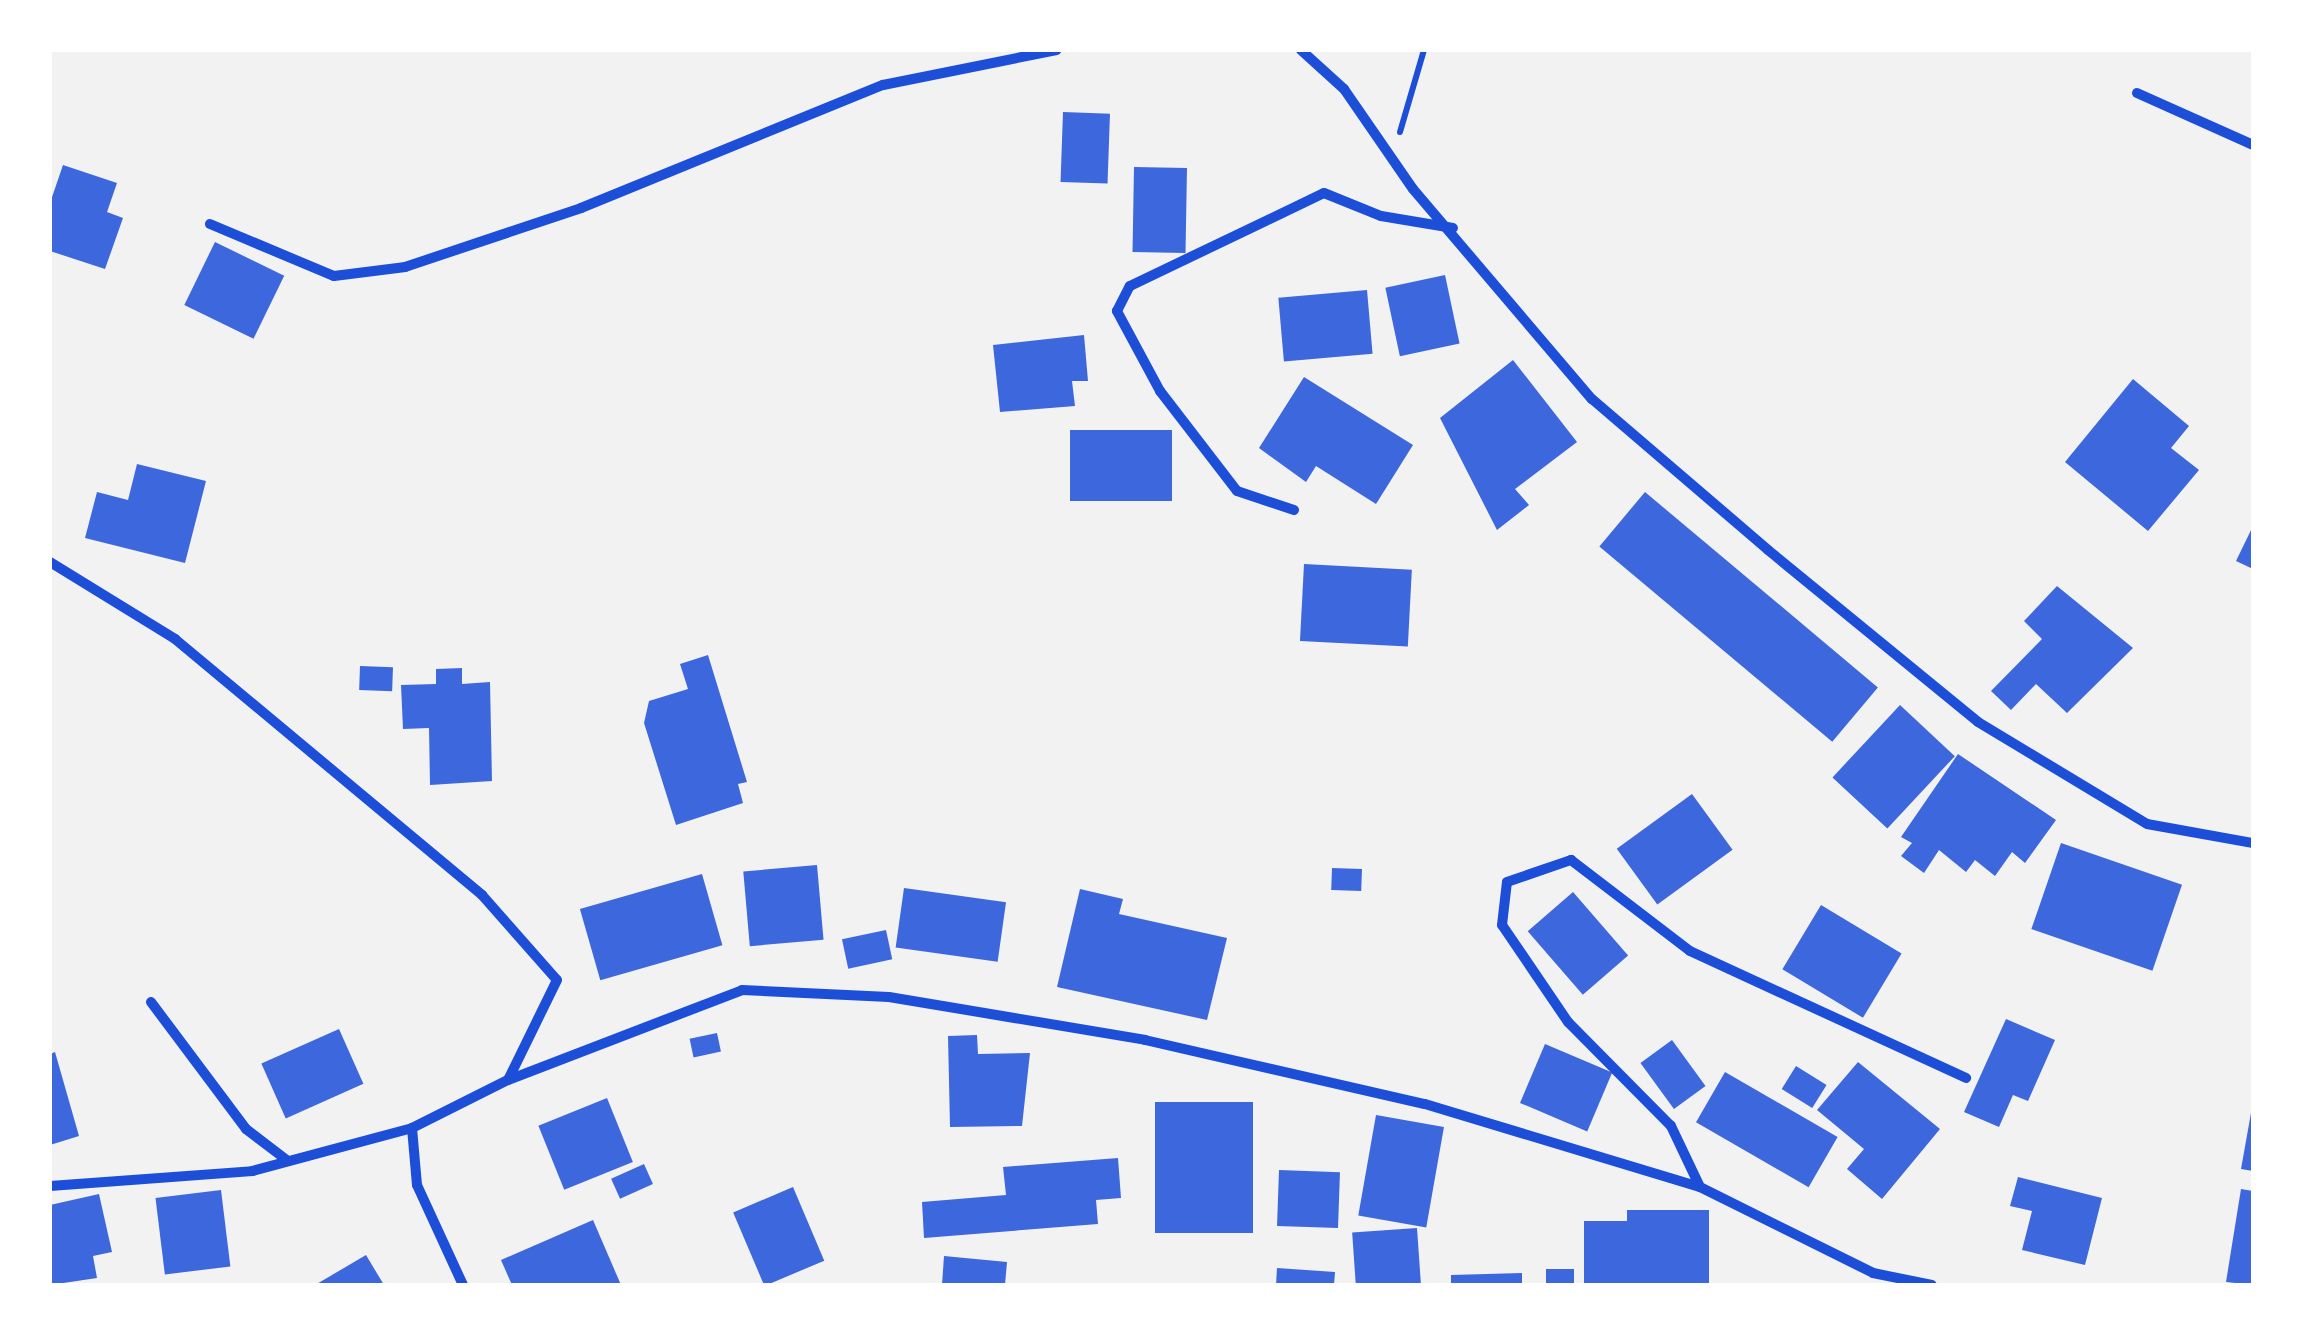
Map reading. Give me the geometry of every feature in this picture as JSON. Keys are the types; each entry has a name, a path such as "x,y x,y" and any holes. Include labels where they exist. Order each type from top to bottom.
{"street":[{"path":"210,224 334,276 405,267 581,208 883,84 1056,50"},
{"path":"1301,50 1344,90 1392,156 1454,228 1492,287 1592,399 1978,722 2147,824 2253,843"},
{"path":"2137,93 2253,145"},
{"path":"1294,510 1237,491 1126,342 1117,311 1124,298 1236,230 1324,192 1381,216 1454,228"},
{"path":"50,562 175,639 414,830 557,980 508,1080"},
{"path":"1700,1187 1672,1126 1568,1022 1502,925 1507,882 1571,860 1690,951 1966,1078"},
{"path":"50,1186 288,1161 412,1128 508,1080 742,990 889,998 1146,1040 1424,1104 1700,1187 1871,1279 1932,1285"},
{"path":"151,1002 246,1129 288,1161"},
{"path":"412,1128 416,1185 464,1285"}],"path":[{"path":"1392,156 1424,50"}],"building":[{"path":"1063,112 1110,114 1108,184 1061,182"},
{"path":"63,165 117,183 107,212 123,218 105,269 50,251 50,203"},
{"path":"1134,167 1187,168 1186,253 1133,252"},
{"path":"215,242 284,276 254,339 184,305"},
{"path":"1445,275 1460,343 1400,356 1385,288"},
{"path":"1367,290 1373,354 1284,362 1278,298"},
{"path":"1084,335 1088,381 1072,381 1075,406 1000,412 993,345"},
{"path":"1513,360 1577,442 1515,489 1529,505 1497,530 1440,418"},
{"path":"1304,377 1413,445 1376,504 1316,466 1306,482 1259,448"},
{"path":"2133,379 2189,426 2171,448 2199,470 2148,531 2065,462"},
{"path":"1070,430 1172,430 1172,501 1070,501"},
{"path":"137,464 206,481 185,563 85,538 97,492 128,500"},
{"path":"1645,492 1878,687 1832,742 1599,546"},
{"path":"2253,526 2253,569 2236,561"},
{"path":"1304,564 1412,570 1408,647 1300,641"},
{"path":"2057,586 2133,648 2067,713 2036,684 2011,710 1991,691 2042,639 2024,621"},
{"path":"708,655 747,782 738,784 743,803 676,825 644,723 649,701 688,689 680,664"},
{"path":"360,666 393,667 392,691 359,690"},
{"path":"462,668 462,684 490,682 492,781 430,785 429,728 403,729 401,685 436,684 436,669"},
{"path":"1900,705 1955,756 1887,829 1832,777"},
{"path":"1958,754 2056,820 2025,863 2012,852 1995,876 1975,860 1966,872 1939,850 1924,873 1901,856 1912,843 1901,837"},
{"path":"1692,794 1733,850 1657,904 1617,849"},
{"path":"2061,843 2182,885 2152,971 2031,929"},
{"path":"817,865 824,940 750,946 743,871"},
{"path":"1332,868 1362,869 1361,891 1331,890"},
{"path":"702,874 722,945 600,980 580,909"},
{"path":"904,888 1006,902 998,962 896,947"},
{"path":"1080,889 1123,899 1119,914 1227,938 1207,1020 1057,987"},
{"path":"1573,892 1628,955 1583,995 1528,931"},
{"path":"1821,905 1902,953 1863,1018 1782,969"},
{"path":"886,930 892,959 848,969 842,939"},
{"path":"2006,1019 2055,1040 2028,1101 2013,1095 1999,1127 1964,1112"},
{"path":"339,1029 363,1084 286,1118 261,1064"},
{"path":"717,1033 721,1052 694,1057 690,1039"},
{"path":"977,1035 978,1054 1030,1053 1022,1126 950,1127 948,1036"},
{"path":"1672,1040 1706,1086 1674,1109 1640,1063"},
{"path":"1545,1044 1612,1073 1587,1131 1520,1103"},
{"path":"55,1052 79,1136 50,1145 50,1054"},
{"path":"1858,1062 1940,1129 1882,1199 1847,1169 1864,1149 1817,1110"},
{"path":"1796,1066 1827,1085 1812,1108 1782,1089"},
{"path":"1725,1072 1838,1137 1809,1187 1696,1122"},
{"path":"607,1098 633,1162 564,1190 538,1126"},
{"path":"1155,1102 1253,1102 1253,1233 1155,1233"},
{"path":"2253,1113 2253,1171 2241,1169"},
{"path":"1376,1115 1444,1127 1426,1227 1358,1215"},
{"path":"1118,1158 1121,1198 1096,1200 1098,1224 924,1238 922,1202 1006,1195 1003,1167"},
{"path":"644,1164 653,1184 620,1199 611,1179"},
{"path":"1279,1170 1340,1172 1338,1228 1277,1226"},
{"path":"2018,1177 2102,1198 2085,1265 2022,1250 2032,1211 2010,1206"},
{"path":"793,1187 824,1261 764,1285 733,1212"},
{"path":"2241,1189 2253,1191 2253,1285 2226,1282"},
{"path":"221,1190 230,1266 165,1274 155,1198"},
{"path":"99,1194 112,1252 93,1256 97,1278 50,1285 50,1205"},
{"path":"1627,1210 1709,1210 1709,1285 1584,1285 1584,1221 1627,1221"},
{"path":"593,1220 621,1285 512,1285 501,1260"},
{"path":"1417,1228 1421,1285 1356,1285 1352,1233"},
{"path":"366,1255 384,1285 315,1285"},
{"path":"944,1256 1007,1262 1005,1285 942,1285"},
{"path":"1277,1268 1335,1272 1334,1285 1276,1285"},
{"path":"1546,1269 1574,1269 1574,1285 1546,1285"},
{"path":"1522,1273 1522,1285 1451,1285 1451,1275"}]}
